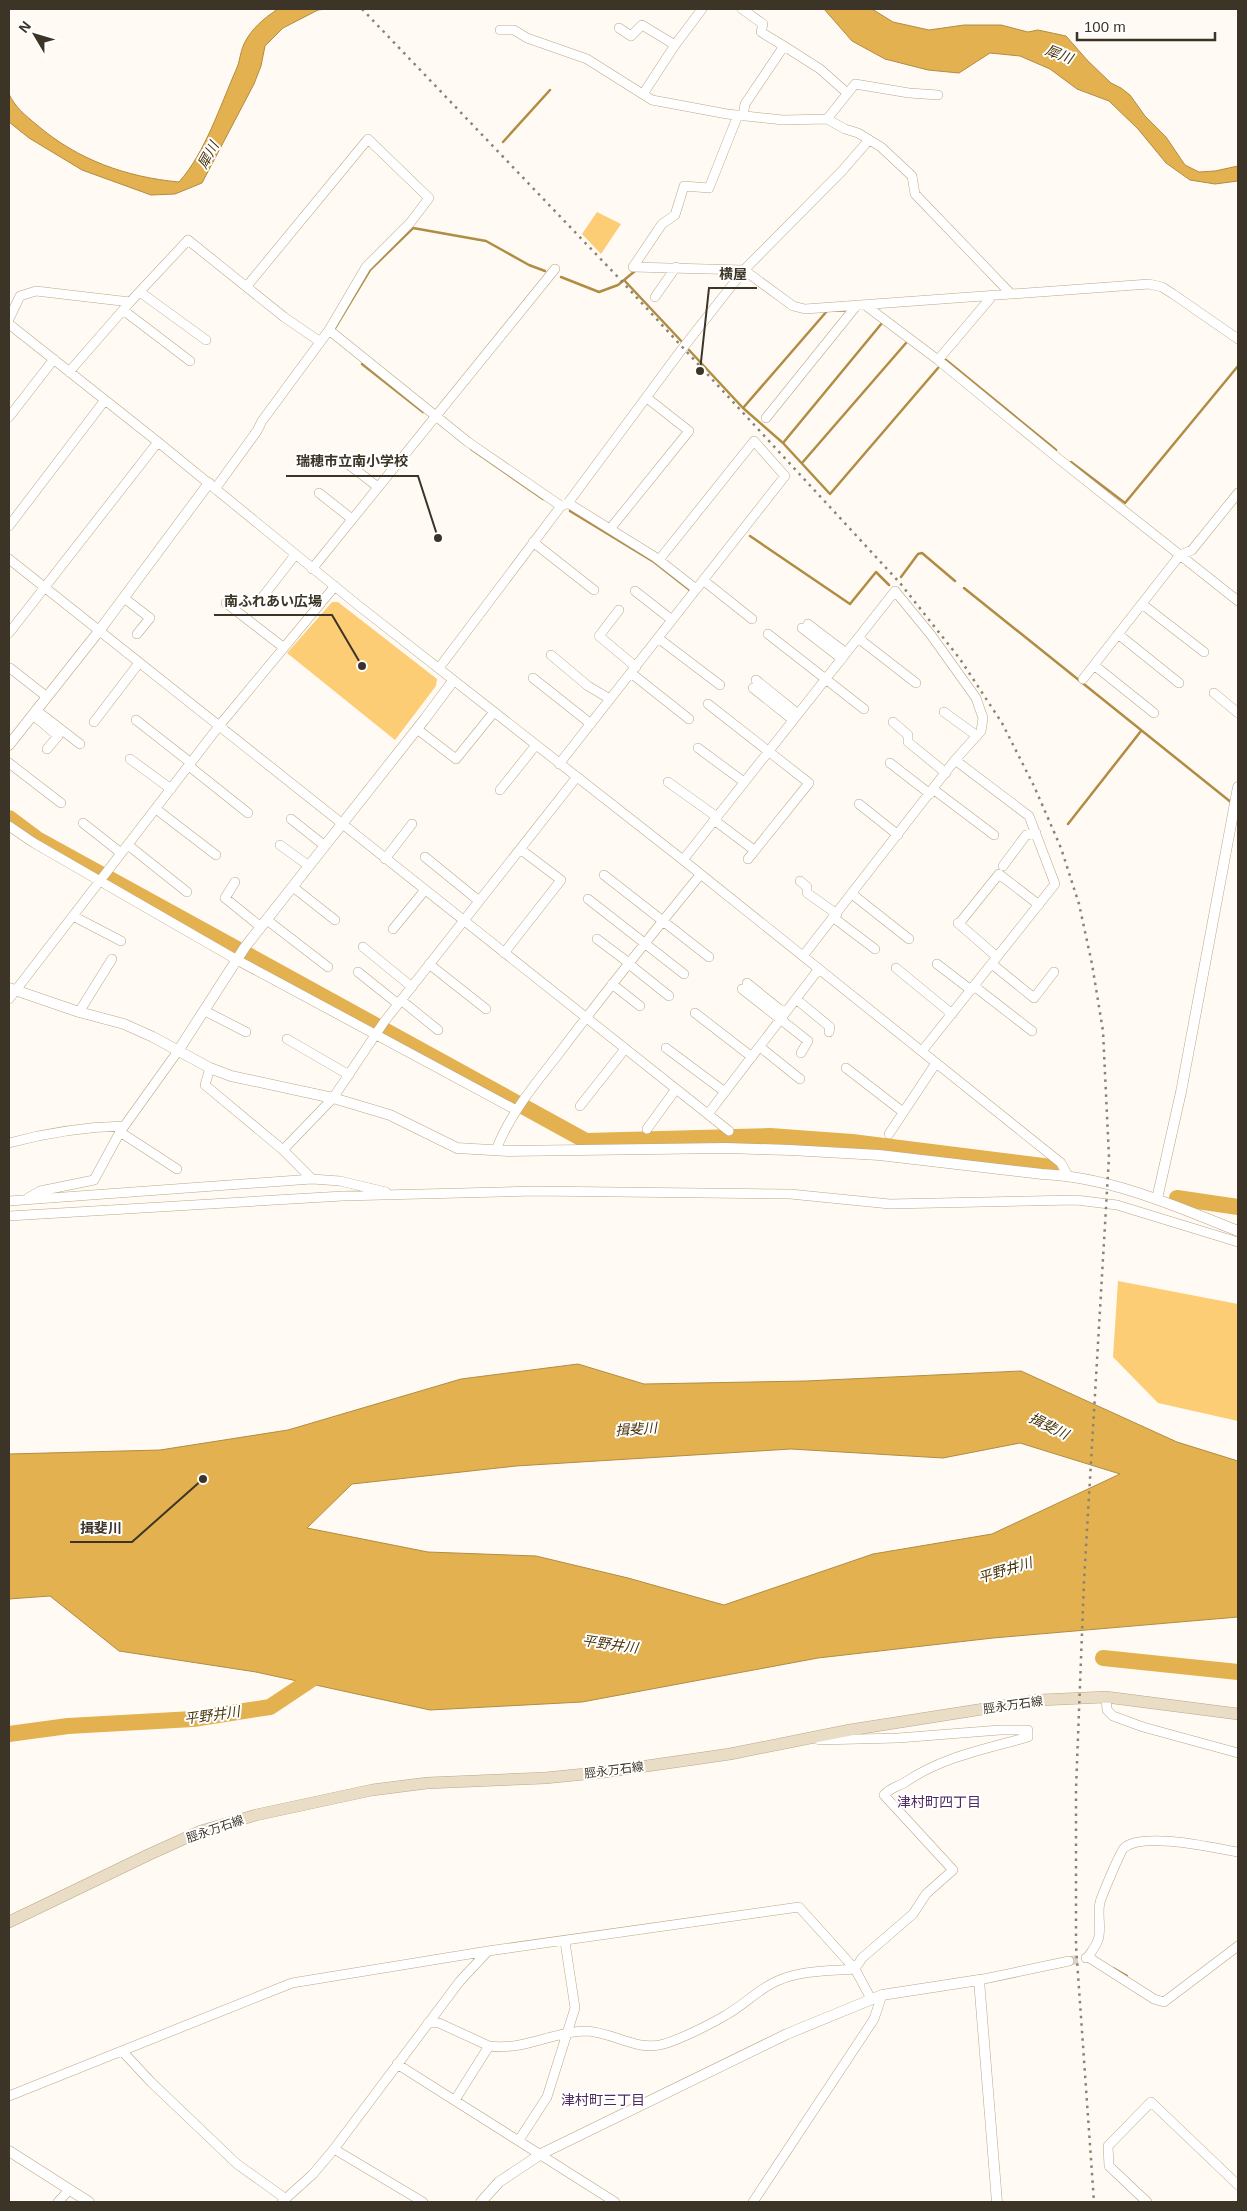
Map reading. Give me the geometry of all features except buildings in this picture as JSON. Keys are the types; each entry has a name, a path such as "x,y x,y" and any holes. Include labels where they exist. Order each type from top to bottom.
{"main road":[{"name":"脛永万石線","path":"9,1922 201,1831 256,1815 372,1790 427,1783 546,1778 605,1772 730,1754 789,1741 1040,1700 1106,1697 1238,1714"}],"street":[{"path":"643,94 675,45 702,9"},
{"path":"742,9 763,24 761,32 820,69 846,92"},
{"path":"619,28 631,36 642,25 675,45"},
{"path":"500,30 514,30 527,38 587,59 652,100 740,116 783,120 828,119 845,129 858,133 868,141 881,147 912,176 915,194 1011,294"},
{"path":"784,46 745,104 709,188 684,186 675,214 662,224 633,267 744,270 793,306 805,309 1149,284 1162,287 1238,339"},
{"path":"828,119 846,92 855,84 909,93 938,95"},
{"path":"9,746 12,733 34,713 99,631 212,486 329,330 366,268 410,223 429,198 368,139 247,286"},
{"path":"439,668 533,542 565,504 744,270 842,171 868,141"},
{"path":"69,372 130,302 188,240 319,341"},
{"path":"655,296 676,267"},
{"path":"312,568 555,269"},
{"path":"9,319 20,296 36,291 130,302"},
{"path":"140,292 206,340"},
{"path":"938,360 993,295"},
{"path":"861,305 938,360 1238,601"},
{"path":"766,418 861,305"},
{"path":"123,310 190,360"},
{"path":"9,324 453,681 683,860 818,970 922,1051 1061,1163 1068,1176"},
{"path":"329,330 436,417 513,473 610,529 658,560 696,589"},
{"path":"9,417 54,360"},
{"path":"610,529 689,431 647,398"},
{"path":"9,526 105,400"},
{"path":"559,764 785,476 754,441 658,560"},
{"path":"9,633 158,442"},
{"path":"344,461 378,487"},
{"path":"1083,679 1180,555 1192,550 1238,492"},
{"path":"319,493 352,519"},
{"path":"533,542 594,590"},
{"path":"261,599 295,555"},
{"path":"9,559 729,1131"},
{"path":"703,580 752,619"},
{"path":"9,999 13,989 73,916 219,726 334,586"},
{"path":"635,591 672,620"},
{"path":"683,860 895,591 932,635 976,698 983,718 981,731 955,760 803,956"},
{"path":"124,598 150,618 138,634"},
{"path":"226,603 282,647"},
{"path":"1142,604 1204,652"},
{"path":"619,610 599,636 633,670 689,719"},
{"path":"805,626 844,656"},
{"path":"768,634 864,709"},
{"path":"1118,634 1179,683"},
{"path":"658,638 720,685"},
{"path":"858,638 916,683"},
{"path":"551,655 588,686 610,699"},
{"path":"94,722 139,663"},
{"path":"1094,665 1154,712"},
{"path":"10,668 47,697"},
{"path":"533,678 591,724"},
{"path":"25,1199 40,1191 94,1180 122,1129 178,1051 245,947 417,730 453,681"},
{"path":"755,684 796,717"},
{"path":"1214,693 1238,713"},
{"path":"708,704 809,783 748,859"},
{"path":"417,730 456,759 494,712"},
{"path":"944,712 976,736"},
{"path":"34,713 80,744"},
{"path":"34,713 58,736 47,749"},
{"path":"136,720 248,813"},
{"path":"893,722 908,735 908,742 946,773"},
{"path":"500,790 536,745"},
{"path":"698,748 744,782"},
{"path":"130,759 171,790"},
{"path":"922,1051 1055,884 1029,816 955,760"},
{"path":"9,763 61,803"},
{"path":"890,763 994,834"},
{"path":"283,1150 333,1098 400,1002 576,778"},
{"path":"668,782 754,850"},
{"path":"1158,1199 1236,812 1238,786"},
{"path":"859,804 898,835"},
{"path":"156,808 216,855"},
{"path":"291,819 325,846"},
{"path":"83,823 122,853"},
{"path":"386,859 412,824"},
{"path":"9,826 99,882 237,960 516,1110"},
{"path":"1003,866 1026,836 1036,833"},
{"path":"280,844 309,866"},
{"path":"128,845 188,892"},
{"path":"504,953 561,880 520,849"},
{"path":"425,857 479,901"},
{"path":"1039,904 999,874 960,922 995,961 1034,998 1054,972"},
{"path":"604,875 709,957"},
{"path":"496,1150 504,1129 516,1110 585,1018 700,875"},
{"path":"800,881 807,886 807,893 875,949"},
{"path":"235,882 225,898 328,967"},
{"path":"293,887 335,920"},
{"path":"393,929 425,890"},
{"path":"852,894 909,939"},
{"path":"588,899 684,974"},
{"path":"73,916 121,941"},
{"path":"597,939 669,996"},
{"path":"363,947 412,987"},
{"path":"79,1012 112,959"},
{"path":"429,964 486,1009"},
{"path":"936,964 973,988 1032,1032"},
{"path":"896,968 952,1014"},
{"path":"708,1114 818,970"},
{"path":"358,972 438,1030"},
{"path":"612,984 640,1006"},
{"path":"744,986 783,1016 808,1041 800,1053"},
{"path":"13,989 79,1012 124,1024 210,1068 240,1078 333,1098 390,1115 457,1148 496,1150 726,1148 879,1155 1068,1176 1158,1199 1238,1231"},
{"path":"796,999 830,1027 828,1032"},
{"path":"205,1011 246,1032"},
{"path":"695,1013 752,1057"},
{"path":"287,1039 349,1075"},
{"path":"760,1047 800,1079"},
{"path":"666,1048 725,1092"},
{"path":"580,1106 625,1049"},
{"path":"889,1134 936,1063"},
{"path":"210,1068 205,1085 283,1150 312,1180"},
{"path":"846,1068 903,1112"},
{"path":"647,1129 676,1089"},
{"path":"9,1144 44,1133 76,1128 122,1129 177,1169"},
{"path":"9,1201 312,1180 340,1181 398,1195"},
{"path":"9,1216 197,1204 398,1195 534,1191 728,1192 790,1194 890,1204 1076,1200 1117,1205 1238,1242"},
{"path":"1106,1697 1104,1703 1112,1716 1142,1727 1237,1752"},
{"path":"789,1741 898,1738 1000,1730 1028,1730 1028,1737 956,1756 910,1778 903,1784 888,1790 884,1795 954,1870 926,1894 913,1914 862,1958 855,1969"},
{"path":"1238,1852 1165,1841 1144,1842 1125,1846 1118,1854 1116,1868 1100,1903 1098,1940 1087,1958 1154,1999 1164,2002 1238,1946"},
{"path":"9,2096 292,1983 488,1951 565,1942 799,1907 855,1969 871,1999"},
{"path":"519,2140 548,2097 575,2008 565,1942"},
{"path":"122,2051 151,2082 237,2164 284,2200 313,2174 334,2149 460,1981 488,1951"},
{"path":"481,2202 499,2182 541,2154 779,2038 871,1999 882,1995 979,1980 1070,1961"},
{"path":"428,2023 439,2023 489,2046 513,2047 586,2031 605,2034 633,2044 652,2046 666,2044 728,2015 756,1992 778,1980 801,1973 855,1969"},
{"path":"979,1980 998,2202"},
{"path":"753,2202 874,2019 882,1995"},
{"path":"455,2100 489,2046"},
{"path":"397,2064 616,2202"},
{"path":"1148,2202 1109,2166 1108,2146 1151,2102 1238,2185"},
{"path":"334,2149 423,2202"},
{"path":"9,2151 89,2202"},
{"path":"58,2202 69,2190"}],"shaded area":[{"path":"597,212 621,224 601,254 582,234"},
{"path":"332,602 338,602 437,679 436,686 395,740 287,653"},
{"path":"1118,1281 1238,1304 1238,1421 1158,1403 1113,1357"}],"water":[{"name":"犀川","path":"278,9 327,9 318,10 283,28 265,46 261,66 254,84 202,183 175,194 151,195 82,170 29,138 9,122 9,94 17,107 37,125 69,148 86,157 103,165 140,176 179,182 197,157 211,129 250,33 258,24"},
{"name":"犀川","path":"824,9 872,9 893,22 929,30 964,25 1001,25 1028,32 1038,30 1066,36 1111,83 1130,95 1145,116 1166,137 1185,165 1199,172 1238,166 1238,181 1215,184 1190,180 1166,163 1138,129 1109,101 1077,89 1050,69 1020,56 990,53 959,73 928,70 885,59 852,41"},
{"path":"578,1364 644,1384 806,1381 1021,1371 1177,1442 1238,1461 1238,1617 993,1638 818,1658 582,1702 430,1710 256,1672 119,1651 50,1596 9,1599 9,1454 160,1450 288,1430 461,1379","holes":["1020,1443 1120,1474 992,1534 873,1554 724,1605 628,1578 536,1556 428,1552 307,1528 352,1484 516,1466 791,1449 943,1458"]}],"waterway":[{"path":"503,142 550,90"},
{"path":"335,328 370,270 413,228 486,241 529,265 545,271"},
{"path":"561,277 599,292 618,285 635,271"},
{"path":"624,280 684,344"},
{"path":"743,408 827,311"},
{"path":"783,443 882,323"},
{"path":"802,463 906,343"},
{"path":"689,350 743,408 783,443 830,494 938,368"},
{"path":"946,360 1056,450"},
{"path":"362,364 423,412"},
{"path":"1071,462 1125,503 1238,366"},
{"path":"471,449 543,499"},
{"path":"570,511 654,562 691,591"},
{"path":"750,536 850,604 876,572 889,585"},
{"path":"901,577 918,554 922,553 955,581"},
{"path":"964,588 1232,803"},
{"path":"1068,824 1141,731"},
{"path":"9,818 37,839 586,1141 770,1136 852,1142 1051,1167"},
{"path":"1177,1198 1238,1207"},
{"path":"1103,1658 1238,1672"},
{"name":"平野井川","path":"9,1734 68,1726 193,1719 270,1707 324,1671"},
{"path":"1113,1968 1127,1976"}],"tunnel":[{"path":"1069,1961 1086,1958"}],"railway":[{"path":"362,9 615,274 900,583 960,659 1002,723 1034,786 1061,848 1079,904 1092,964 1103,1031 1109,1157 1084,1581 1076,1789 1076,1946 1094,2202"}],"place":[{"name":"横屋","path":"700,371"},
{"name":"瑞穂市立南小学校","path":"438,538"},
{"name":"南ふれあい広場","path":"362,666"},
{"name":"揖斐川","path":"203,1479"}],"district":[{"name":"津村町四丁目","path":"939,1802"},
{"name":"津村町三丁目","path":"603,2100"}]}
